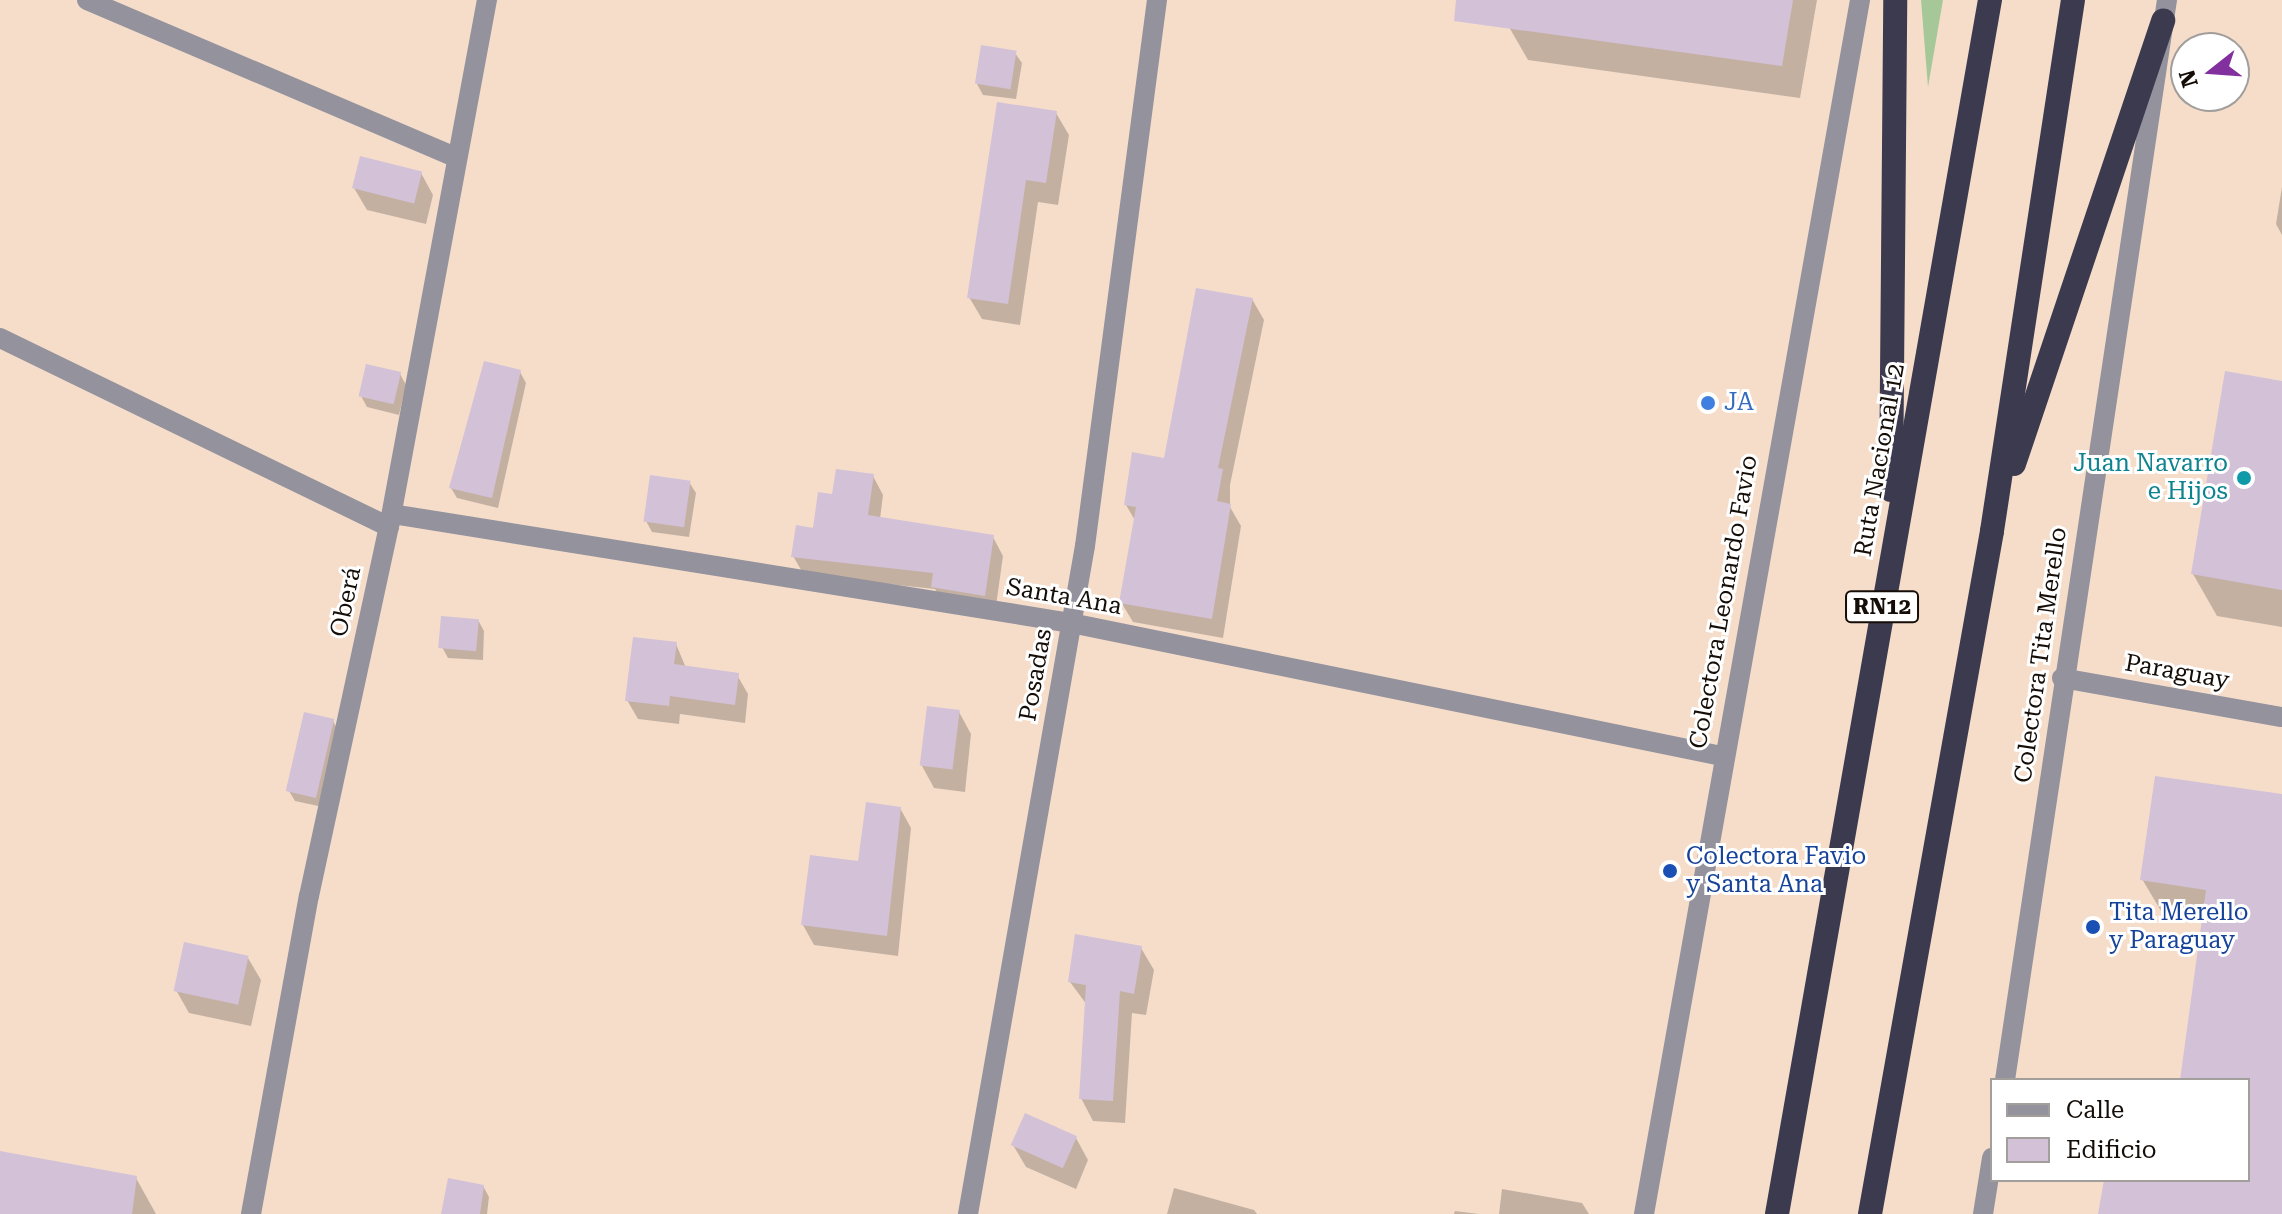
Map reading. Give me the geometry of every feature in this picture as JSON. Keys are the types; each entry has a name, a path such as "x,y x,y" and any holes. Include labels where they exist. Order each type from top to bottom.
{"highway":[{"path":"1890,561 1895,0"},
{"name":"Ruta Nacional 12","path":"1777,1214 1990,0"},
{"path":"1870,1214 1992,531 2073,0"},
{"path":"1992,531 2165,10"}],"street":[{"path":"87,0 457,158"},
{"name":"Oberá","path":"251,1214 309,896 390,520 487,0"},
{"name":"Posadas","path":"968,1214 1071,623 1157,0"},
{"name":"Colectora Leonardo Favio","path":"1644,1214 1722,756 1860,0"},
{"name":"Colectora Tita Merello","path":"2005,1078 2033,911 2062,678 2165,10"},
{"name":"Santa Ana","path":"0,338 390,520 1071,623 1722,756"},
{"name":"Paraguay","path":"2062,678 2282,717"},
{"path":"1983,1214 1990,1170"}],"green space":[{"path":"1921,0 1943,0 1928,87"}],"building":[{"path":"1456,0 1793,0 1782,66 1454,21"},
{"path":"981,45 1017,51 1010,89 975,84"},
{"path":"997,102 1057,111 1046,183 1026,180 1008,304 967,298"},
{"path":"360,156 422,171 414,204 352,188"},
{"path":"1196,288 1253,298 1218,468 1223,469 1217,501 1231,504 1212,619 1119,603 1136,507 1124,505 1132,452 1164,458"},
{"path":"484,361 521,370 492,498 449,488"},
{"path":"366,364 401,372 394,404 359,396"},
{"name":"Juan Navarro e Hijos","path":"2225,371 2282,381 2282,590 2191,574"},
{"path":"836,469 874,474 868,515 994,535 985,596 931,587 933,573 791,557 796,525 813,528 818,492 832,494"},
{"path":"650,475 691,481 684,527 643,522"},
{"path":"441,616 479,619 476,651 438,648"},
{"path":"633,637 677,642 674,664 739,673 735,705 670,696 669,706 625,701"},
{"path":"927,706 960,710 952,770 920,766"},
{"path":"304,712 334,719 316,798 286,791"},
{"path":"2155,776 2282,794 2282,1214 2098,1214 2104,1182 2250,1182 2250,1078 2180,1078 2206,890 2140,880"},
{"path":"866,802 901,807 887,936 801,925 810,855 858,861"},
{"path":"1075,934 1142,946 1134,994 1120,991 1113,1101 1079,1099 1086,985 1068,982"},
{"path":"184,942 249,956 238,1005 174,991"},
{"path":"1025,1113 1077,1136 1063,1168 1011,1145"},
{"path":"0,1151 137,1176 132,1214 0,1214"},
{"path":"448,1178 484,1185 480,1214 441,1214"}],"place":[{"name":"JA","path":"1708,403"},
{"name":"Juan Navarro e Hijos","path":"2244,478"},
{"name":"Colectora Favio y Santa Ana","path":"1670,871"},
{"name":"Tita Merello y Paraguay","path":"2093,927"}]}
